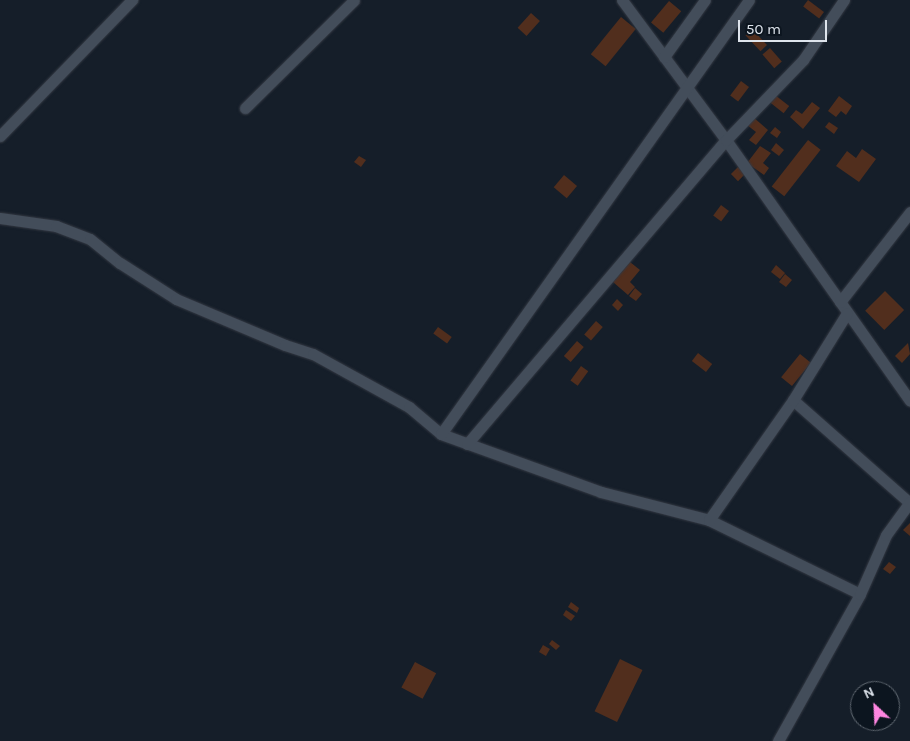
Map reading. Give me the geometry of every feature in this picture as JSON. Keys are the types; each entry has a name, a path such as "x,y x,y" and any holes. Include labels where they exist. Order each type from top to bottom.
{"street":[{"path":"0,136 132,0"},
{"path":"245,108 354,0"},
{"path":"622,0 726,140 910,401"},
{"path":"664,58 705,0"},
{"path":"440,434 749,0"},
{"path":"467,444 726,140 804,60 844,0"},
{"path":"840,302 910,212"},
{"path":"0,218 56,226 90,239 120,263 176,299 285,345 313,354 409,406 440,434 601,492 709,520 860,594"},
{"path":"709,520 793,400 847,313"},
{"path":"778,741 860,594 886,535 910,503 793,400"}],"building":[{"path":"808,0 824,12 819,18 803,6"},
{"path":"669,1 681,11 663,33 651,22"},
{"path":"531,13 540,21 527,36 518,28"},
{"path":"621,17 636,29 606,66 591,54"},
{"path":"752,29 767,45 760,51 745,35"},
{"path":"770,48 782,62 774,68 762,55"},
{"path":"741,81 749,87 738,101 730,95"},
{"path":"775,95 789,106 784,113 769,102"},
{"path":"839,96 852,106 846,115 841,111 836,117 828,111"},
{"path":"812,102 820,108 803,129 790,117 796,110 802,114"},
{"path":"753,117 768,130 756,145 749,140 756,132 747,125"},
{"path":"829,122 838,128 834,134 825,127"},
{"path":"775,127 781,132 777,138 770,133"},
{"path":"808,140 821,150 784,196 772,186"},
{"path":"776,143 784,150 779,156 771,150"},
{"path":"760,146 771,153 763,163 769,168 764,175 747,163"},
{"path":"862,149 876,159 859,182 836,166 847,151 856,158"},
{"path":"359,156 366,160 361,167 354,162"},
{"path":"738,167 745,174 738,181 731,174"},
{"path":"564,175 577,186 567,198 554,187"},
{"path":"721,205 729,211 721,221 713,215"},
{"path":"630,262 640,270 630,282 635,287 628,295 613,282"},
{"path":"776,265 785,273 780,279 771,272"},
{"path":"785,274 792,280 786,287 779,282"},
{"path":"635,288 642,294 636,301 629,296"},
{"path":"885,291 904,310 884,330 865,311"},
{"path":"617,299 623,305 618,311 612,305"},
{"path":"596,321 603,327 591,340 584,335"},
{"path":"438,327 452,337 447,343 433,333"},
{"path":"577,341 584,347 571,362 564,356"},
{"path":"908,343 910,354 902,363 895,356"},
{"path":"698,353 712,364 706,372 692,361"},
{"path":"800,354 811,363 792,386 781,377"},
{"path":"581,366 588,371 578,386 570,381"},
{"path":"910,523 910,536 903,530"},
{"path":"889,562 896,567 890,574 883,569"},
{"path":"571,602 579,608 577,613 568,607"},
{"path":"566,610 575,616 571,621 563,615"},
{"path":"552,640 560,646 556,650 549,644"},
{"path":"543,645 550,649 546,656 539,652"},
{"path":"620,659 642,670 617,722 595,711"},
{"path":"415,662 436,673 423,699 401,688"}]}
